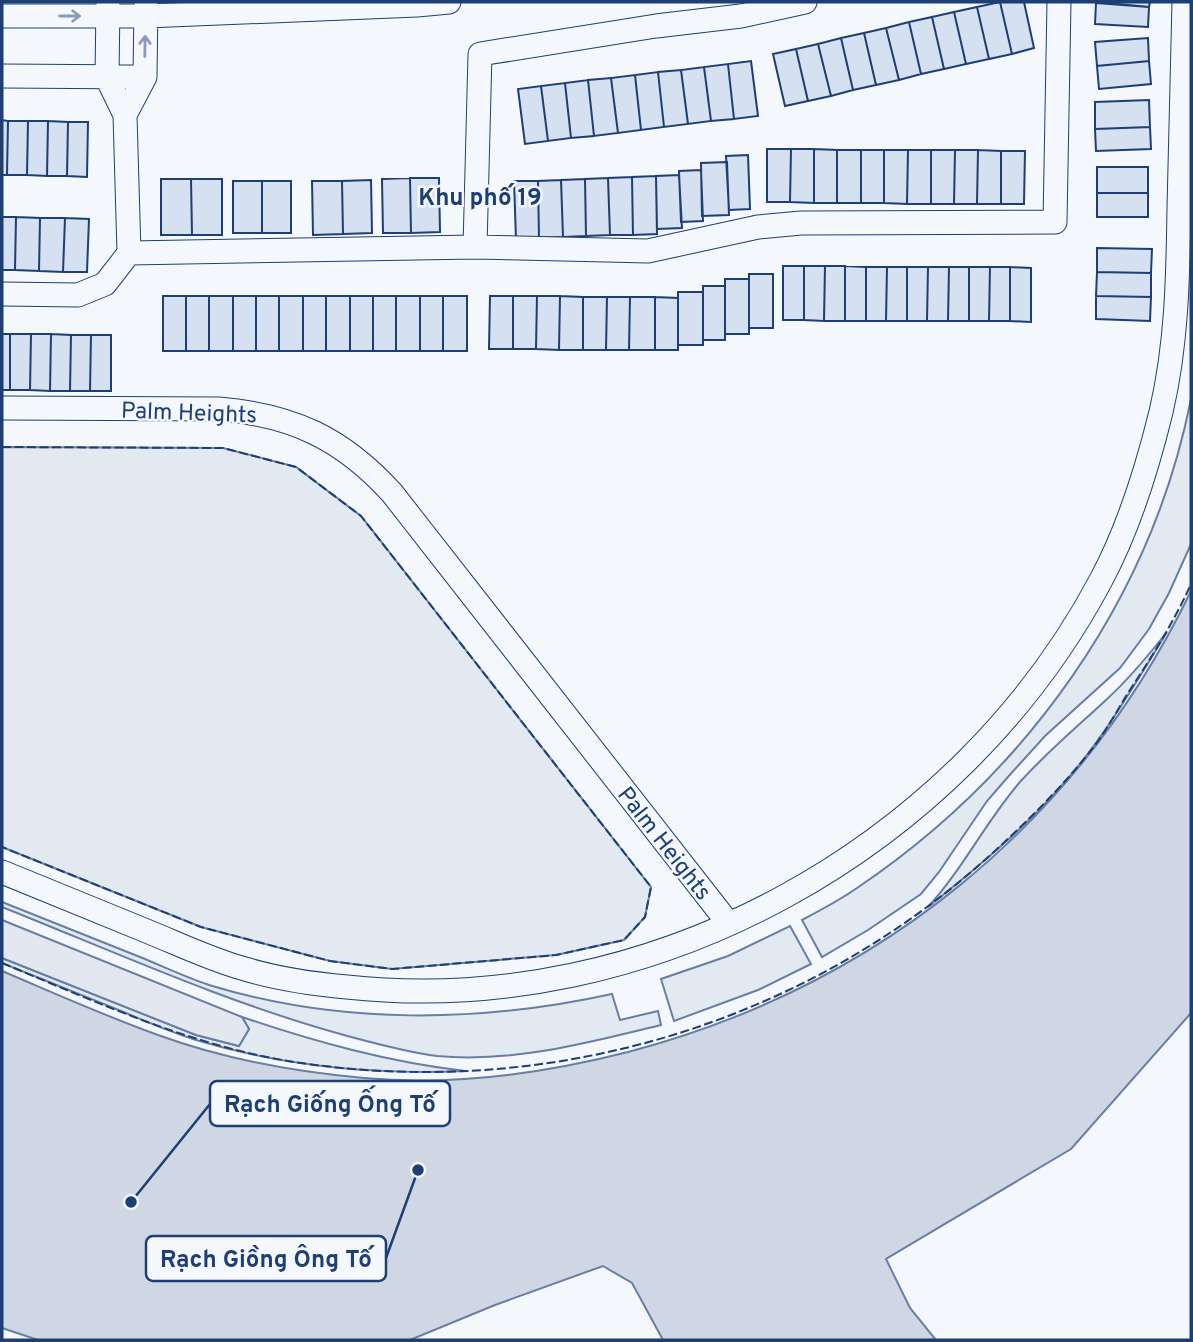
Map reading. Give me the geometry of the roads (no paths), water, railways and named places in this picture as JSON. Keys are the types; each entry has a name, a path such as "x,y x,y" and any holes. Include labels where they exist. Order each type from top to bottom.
{"street":[{"path":"2,16 108,9 417,5 449,2"},
{"path":"475,247 480,54 656,26 741,16 805,2"},
{"path":"129,253 475,247 648,251 758,227 801,223 1055,222 1059,2"},
{"path":"729,924 798,890 841,864 897,824 955,772 1030,688 1069,633 1101,579 1127,521 1149,454 1175,341 1184,2"},
{"path":"2,294 78,295 105,284 129,253 125,114 107,78 108,9"},
{"path":"125,114 145,76 146,9"},
{"path":"2,76 145,76"},
{"name":"Palm Heights","path":"2,408 245,411 293,423 339,445 360,460 392,493 729,924 624,963 552,979 479,988 408,991 372,989 281,977 244,969 2,872"}],"place":[{"name":"Rạch Giồng Ông Tố","path":"418,1170"},
{"name":"Rạch Giống Ống Tố","path":"131,1202"}],"district":[{"name":"Khu phố 19","path":"480,197"}]}
